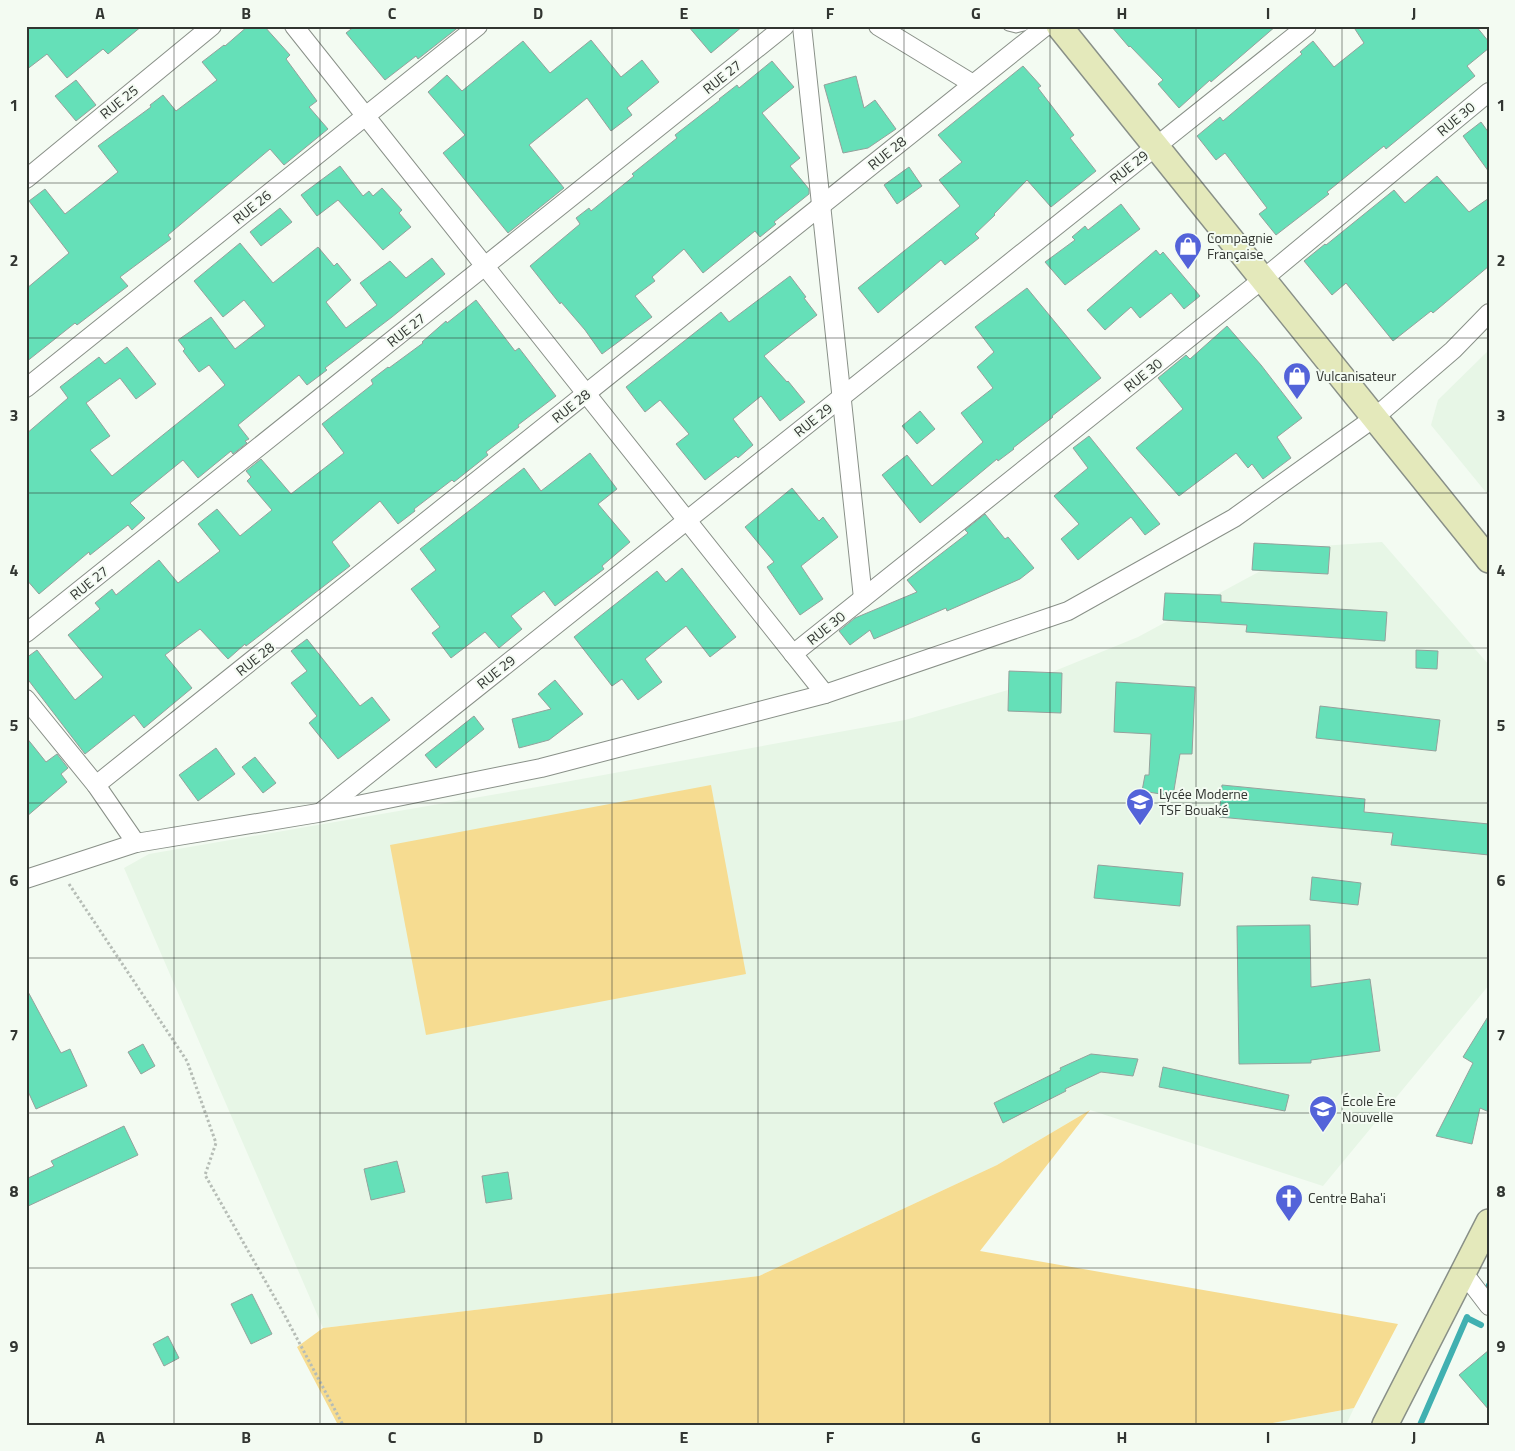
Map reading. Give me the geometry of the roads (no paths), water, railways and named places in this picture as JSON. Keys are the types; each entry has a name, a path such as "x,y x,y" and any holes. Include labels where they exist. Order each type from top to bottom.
{"main road":[{"path":"1059,26 1489,560"},
{"path":"1385,1425 1489,1222"}],"street":[{"name":"RUE 25","path":"26,178 212,26"},
{"path":"294,26 825,694"},
{"name":"RUE 26","path":"26,388 478,26"},
{"name":"RUE 27","path":"26,633 785,26"},
{"path":"802,26 863,598"},
{"path":"878,26 973,84"},
{"name":"RUE 28","path":"96,785 1046,26"},
{"name":"RUE 29","path":"318,814 1307,26"},
{"name":"RUE 30","path":"793,654 1263,279 1489,92"},
{"path":"26,879 136,843 318,814 541,768 825,694 1068,611 1234,518 1374,418 1453,350 1489,313"},
{"path":"26,699 96,785 136,843"},
{"path":"1463,1272 1489,1306"}],"lane":[{"path":"1008,26 1016,28 1024,26"}],"waterway":[{"path":"1420,1425 1467,1317"},
{"path":"1469,1319 1481,1325"}],"place":[{"name":"Compagnie Française","path":"1188,270"},
{"name":"Vulcanisateur","path":"1297,400"},
{"name":"Lycée Moderne TSF Bouaké","path":"1140,826"},
{"name":"École Ère Nouvelle","path":"1323,1133"},
{"name":"Centre Baha'i","path":"1289,1222"}]}
